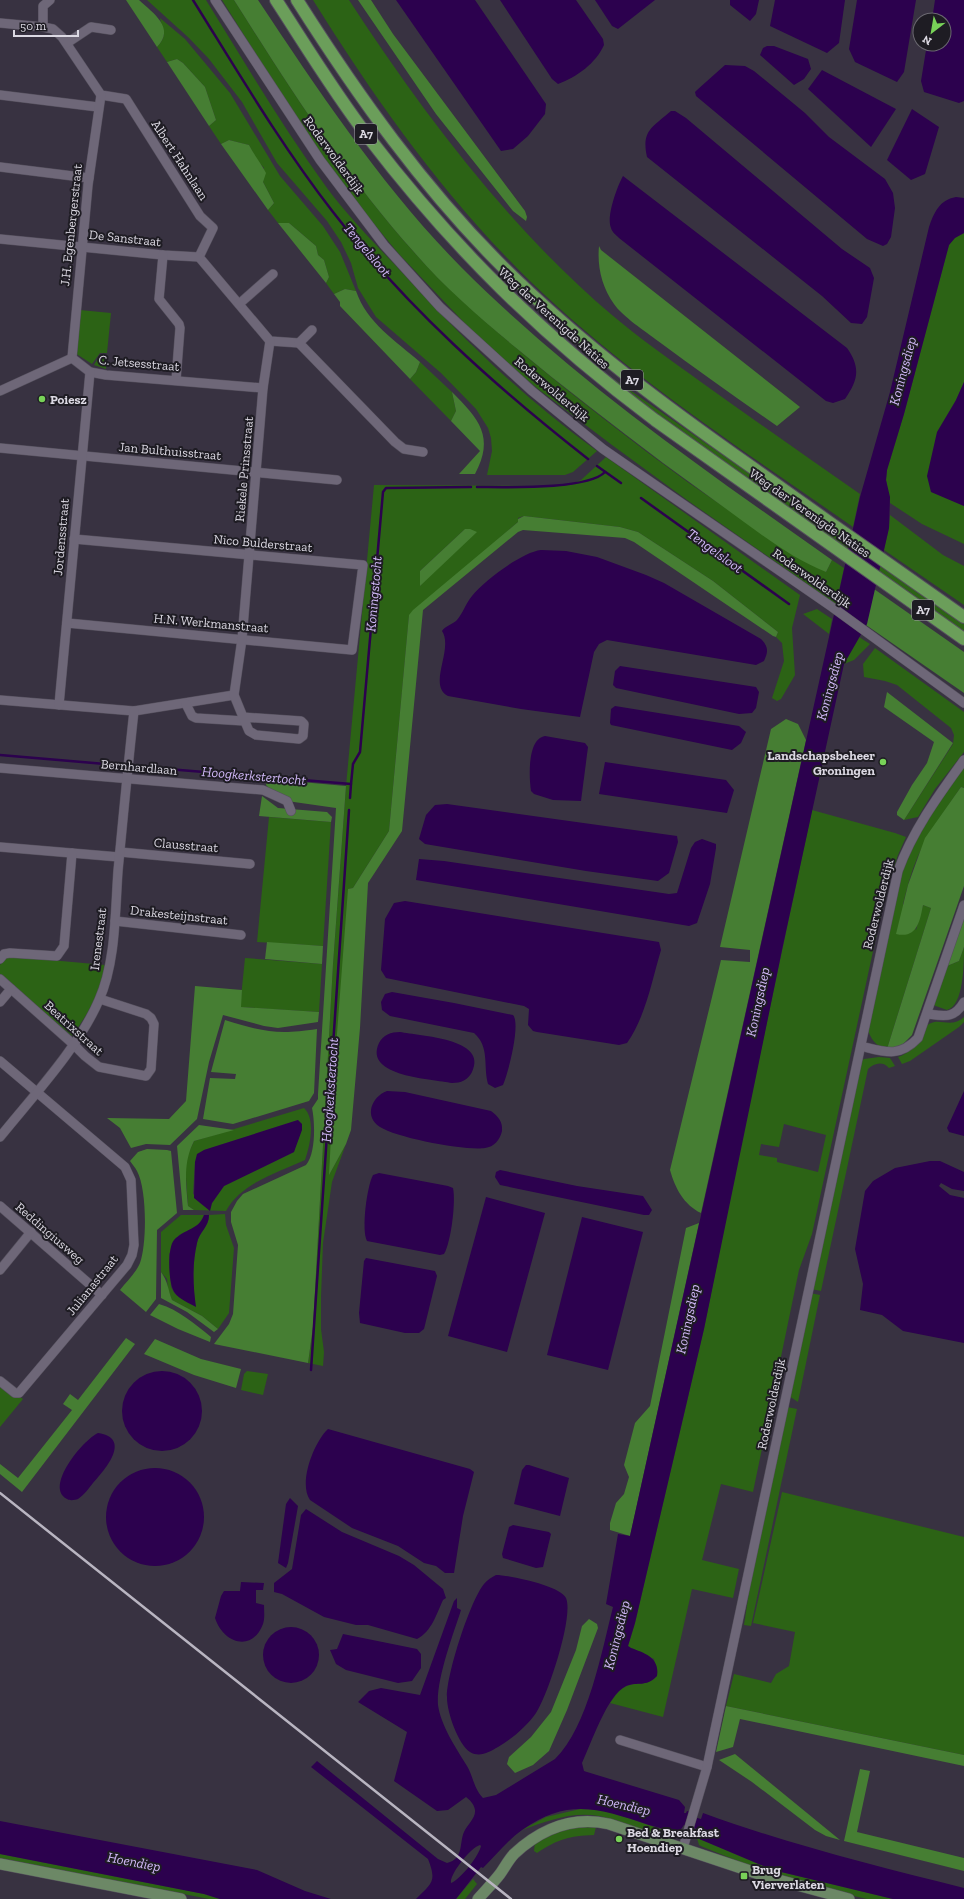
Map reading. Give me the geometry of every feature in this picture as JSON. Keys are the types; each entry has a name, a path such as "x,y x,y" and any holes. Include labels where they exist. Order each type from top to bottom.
{"highway":[{"name":"Weg der Verenigde Naties","path":"276,0 323,73 368,136 437,222 500,289 569,352 617,392 964,639"},
{"name":"Weg der Verenigde Naties","path":"297,0 329,50 391,138 445,204 505,269 562,323 646,391 845,534 964,617"}],"main road":[{"path":"478,1899 514,1855 545,1831 570,1822 599,1822 609,1824 771,1878 849,1899"},
{"path":"0,1864 181,1899"}],"street":[{"path":"43,27 43,6 50,0"},
{"name":"Roderwolderdijk","path":"215,0 320,160 384,245 440,307 532,391 603,449 832,607 964,703"},
{"path":"0,22 43,27 58,32 67,43 101,95"},
{"path":"67,43 91,27 111,30"},
{"path":"0,95 98,108"},
{"name":"J.H. Egenbergerstraat","path":"72,358 81,247 98,108 101,95"},
{"name":"Albert Hahnlaan","path":"101,95 126,98 200,216 213,228 199,257"},
{"path":"0,167 89,178"},
{"name":"De Sanstraat","path":"0,239 163,255 199,257"},
{"path":"163,255 159,299 179,324 180,328 176,380"},
{"path":"199,257 270,342 299,343 395,442 404,449 423,452"},
{"path":"239,304 273,274"},
{"path":"299,343 312,330"},
{"name":"Riekele Prinsstraat","path":"234,695 242,639 256,472 270,342"},
{"path":"0,391 72,358"},
{"name":"C. Jetsesstraat","path":"72,358 90,372 106,375 264,388"},
{"name":"Jordensstraat","path":"59,705 90,372"},
{"name":"Jan Bulthuisstraat","path":"0,448 337,480"},
{"name":"Nico Bulderstraat","path":"74,539 249,556 363,565 352,650"},
{"name":"H.N. Werkmanstraat","path":"66,623 352,650"},
{"path":"0,700 134,712 234,695 243,719 249,731 256,735 299,739 303,736 304,724 301,721 243,719 196,718 192,716 186,704"},
{"name":"Irenestraat","path":"0,1137 37,1091 89,1021 100,998 108,974 126,779 134,712"},
{"name":"Roderwolderdijk","path":"683,1848 696,1810 707,1767 898,871 915,830 964,760"},
{"name":"Bernhardlaan","path":"0,768 263,790 288,801 291,811"},
{"name":"Clausstraat","path":"0,846 72,853 120,854 250,864"},
{"path":"0,959 4,954 10,953 57,956 61,952 64,946 72,853"},
{"path":"861,1046 892,1052 909,1047 918,1038 964,905"},
{"name":"Drakesteijnstraat","path":"114,921 241,935"},
{"name":"Beatrixstraat","path":"0,979 99,1067 141,1076 149,1073 151,1068 154,1024 152,1018 146,1014 100,998"},
{"path":"0,1002 11,989"},
{"path":"927,1014 947,1016 958,1012 964,1002"},
{"name":"Julianastraat","path":"0,1062 37,1091 125,1167 131,1180 134,1245 132,1255 127,1265 19,1393 15,1394 0,1382"},
{"name":"Reddingiusweg","path":"0,1206 102,1295"},
{"path":"0,1270 31,1232"},
{"path":"620,1740 707,1767"}],"green space":[{"path":"126,0 139,0 160,21 164,33 162,40 157,47"},
{"path":"147,0 206,0 295,142 327,188 352,219 444,317 492,364 543,409 597,451 573,472 565,475 487,475 492,451 491,438 488,428 476,409 441,373 376,317 358,288 351,263 341,242 327,221 277,163 242,102 209,59 189,38"},
{"path":"222,0 234,0 297,98 364,192 414,252 454,294 483,320 587,406 689,483 826,572 832,560 844,568 836,604 687,500 612,445 538,389 477,336 398,253 313,145"},
{"path":"234,0 258,0 329,105 379,173 433,237 462,268 505,309 594,386 688,457 832,560 826,572 804,562 773,543 663,463 533,362 450,290 425,265 364,192 297,98"},
{"path":"313,0 349,0 407,85 469,167 537,245 574,281 612,315 645,341 860,494 853,527 728,440 646,380 567,315 530,281 469,216 413,147 362,75"},
{"path":"358,0 371,0 393,34 525,211 527,217 526,221 513,211 436,114"},
{"path":"160,18 185,39 230,93 280,176 323,226 340,252 356,291 345,289 334,294 326,283 329,277 324,260 318,255 316,246 289,223 278,223 268,210 274,203 263,182 264,168 256,159 249,145 229,140 221,144 209,126 216,120 205,87 183,63 177,59 167,62 157,47 164,36"},
{"path":"177,59 183,63 205,87 216,120 209,126 167,62"},
{"path":"229,140 249,145 264,169 266,173 263,182 274,203 268,210 221,144"},
{"path":"278,223 289,223 316,246 318,255 324,260 329,277 326,283"},
{"path":"964,233 964,382 956,400 932,492 964,506 964,544 922,524 890,503 886,480 887,470 904,414 949,245 954,238"},
{"path":"599,246 601,250 800,407 777,426 634,324 618,309 606,291 601,276"},
{"path":"345,289 356,291 367,313 383,331 420,362 416,372 410,379 340,306 340,302 334,294"},
{"path":"80,310 111,313 107,353 100,353 92,364 75,353"},
{"path":"103,354 107,355 106,369 94,365 98,358"},
{"path":"420,362 452,392 456,411 451,421 410,379 416,372"},
{"path":"611,377 849,543 847,551 629,394"},
{"path":"452,392 470,411 481,429 484,439 484,449 481,461 475,474 459,474 480,451 451,421 456,411"},
{"path":"606,457 800,595 792,628 795,675 781,699 777,701 772,698 784,661 782,643 776,637 778,632 713,581 638,532 620,527 524,516 518,518 518,522 409,616 389,831 353,888 349,889 330,1173 346,1144 332,1182 323,1243 321,1329 324,1352 323,1366 308,1363 313,1327 333,964 346,786 374,485 565,486 581,480","holes":["465,529 420,586 420,571"]},
{"path":"890,515 943,555 964,566 964,605 884,550 889,528"},
{"path":"524,516 620,527 638,532 713,581 778,632 776,637 773,636 634,542 625,538 523,530 518,532 423,610 402,831 368,883 360,1028 351,1130 346,1144 329,1175 335,1060 348,889 353,888 389,831 409,615 413,610 518,522 518,519"},
{"path":"465,529 470,529 477,532 420,586 420,571"},
{"path":"880,565 964,624 964,633 878,573"},
{"path":"874,589 964,652 964,693 866,625"},
{"path":"817,609 832,619 829,634 803,614"},
{"path":"859,637 870,644 854,660 844,664"},
{"path":"875,648 964,712 964,752 935,789 918,817 904,820 953,744 954,735 951,728 897,685 864,677 863,664"},
{"path":"887,692 953,743 904,820 897,815 897,812 912,785 927,763 934,742 884,707"},
{"path":"786,719 798,724 806,740 701,1213 685,1201 670,1170 721,960 750,962 750,950 720,947 771,729"},
{"path":"964,767 964,788 961,787 927,838 911,874 903,904 916,930 923,905 931,908 887,1049 874,1042 867,1028 902,873 913,846 934,808"},
{"path":"267,779 346,786 333,964 313,1327 308,1363 214,1344 229,1324 233,1314 238,1245 231,1222 231,1212 243,1194 306,1165 312,1153 314,1137 312,1108 318,1099 336,808 280,800 266,785"},
{"path":"961,787 964,788 964,886 912,1035 901,1046 887,1049 931,908 923,905 919,923 909,934 896,934 908,885 925,838"},
{"path":"262,796 278,808 327,812 332,817 331,822 259,816"},
{"path":"812,810 906,837 898,855 886,891 812,1234 799,1270 753,1492 721,1484 702,1560 739,1569 733,1598 692,1589 663,1717 610,1703 625,1687 633,1684 650,1682 657,1676 654,1659 628,1646 635,1623 704,1329 737,1163","holes":["784,1124 826,1135 818,1172 777,1162 777,1158 759,1155 761,1144 779,1147"]},
{"path":"269,817 331,822 323,946 257,942"},
{"path":"964,916 964,947 959,961 947,966"},
{"path":"267,942 323,946 322,964 265,959"},
{"path":"964,947 962,983 957,1001 953,1007 947,1010 933,1005 947,966 959,961"},
{"path":"7,956 105,965 97,994 72,1036 0,975 0,965"},
{"path":"245,958 322,964 319,1012 240,1007"},
{"path":"195,986 242,990 241,1007 319,1012 318,1022 278,1028 264,1026 223,1015 209,1062 197,1119 170,1145 146,1144 131,1148 120,1128 107,1118 169,1119 186,1101"},
{"path":"964,1017 964,1022 959,1027 910,1061 902,1064 898,1057 905,1054 915,1045 925,1027 933,1022 950,1023"},
{"path":"225,1020 261,1030 281,1032 317,1029 314,1093 309,1101 233,1124 203,1119 210,1078 235,1079 236,1074 211,1072"},
{"path":"879,1057 890,1058 895,1066 889,1068 884,1064 878,1064 873,1065 868,1069 821,1291 811,1289 859,1062 864,1059"},
{"path":"304,1108 310,1119 311,1133 309,1148 305,1160 272,1174 250,1186 233,1201 226,1211 194,1210 188,1206 185,1164 194,1141","holes":["298,1120 294,1152 224,1186 212,1203 193,1194 195,1162 204,1150"]},
{"path":"199,1125 234,1130 194,1141 188,1157 186,1180 188,1206 194,1210 183,1210 177,1146"},
{"path":"147,1149 171,1151 177,1213 157,1230 156,1299 146,1312 120,1290 136,1270 140,1263 142,1254 145,1230 143,1190 137,1171 130,1161 138,1152"},
{"path":"225,1214 226,1225 234,1248 229,1313 218,1329 202,1316 172,1300 168,1290 167,1279 161,1272 161,1232 181,1215 204,1215 198,1226 179,1235 169,1254 171,1287 175,1294 195,1306 193,1282 195,1251 198,1239 209,1219 209,1215"},
{"path":"699,1223 630,1536 610,1530 610,1523 616,1503 624,1494 629,1477 624,1465 635,1423 650,1406 686,1228"},
{"path":"161,1272 167,1282 172,1300 202,1316 218,1329 214,1332 187,1312 161,1298"},
{"path":"810,1293 820,1295 798,1402 789,1396"},
{"path":"159,1304 173,1310 193,1322 211,1337 210,1342 178,1329 150,1315"},
{"path":"126,1338 135,1344 22,1492 0,1474 0,1464 18,1478 72,1410 63,1404 70,1394 78,1400"},
{"path":"155,1339 201,1359 241,1369 236,1388 194,1375 144,1354"},
{"path":"247,1371 268,1374 263,1395 241,1390 244,1374"},
{"path":"0,1382 23,1399 0,1427"},
{"path":"787,1407 797,1409 751,1626 744,1625 753,1566"},
{"path":"782,1492 964,1537 964,1755 726,1706 734,1674 771,1683 776,1674 789,1666 795,1632 753,1623"},
{"path":"589,1619 597,1624 598,1628 567,1710 549,1751 533,1765 515,1773 507,1764 509,1757 531,1737 551,1712 576,1650 582,1626"},
{"path":"726,1706 964,1755 964,1766 740,1719 733,1747 716,1752"},
{"path":"735,1754 840,1840 826,1836 815,1830 752,1782 719,1760"},
{"path":"860,1769 870,1771 857,1832 964,1858 964,1871 844,1841"},
{"path":"580,1809 608,1811 660,1829 679,1832 672,1835 652,1833 608,1818 589,1815 560,1818 522,1830 546,1817"},
{"path":"571,1827 596,1827 594,1835 564,1839 551,1844 537,1853 534,1851 535,1841"},
{"path":"697,1838 773,1870 893,1899 867,1899 819,1888 745,1864 703,1847 699,1845"},
{"path":"0,1854 204,1894 220,1899 209,1899 0,1858"},
{"path":"473,1879 477,1884 465,1899 456,1899"}],"water":[{"path":"396,0 475,0 546,104 545,114 528,136 513,149 501,151"},
{"path":"500,0 576,0 603,39 604,45 601,52 585,69 558,84 552,79"},
{"path":"595,0 655,0 618,29 612,26"},
{"path":"730,0 759,0 756,14 750,21 730,5"},
{"path":"775,0 845,0 839,43 827,53 770,26"},
{"path":"857,0 916,0 914,12 912,12 912,24 904,72 897,82 855,62 849,49"},
{"path":"935,0 964,0 964,101 959,103 924,92 921,81 926,52 952,52 952,12 933,12"},
{"path":"767,46 774,46 808,59 811,69 804,79 794,85 760,55 763,48"},
{"path":"725,65 745,66 754,71 805,113 829,137 885,179 893,193 895,208 891,237 887,244 883,246 867,239 696,96 695,92"},
{"path":"822,70 896,109 871,147 808,89"},
{"path":"912,109 939,127 925,174 911,180 887,160"},
{"path":"671,111 675,111 686,118 842,249 870,268 874,278 867,317 862,324 851,323 822,296 647,157 647,135 654,125"},
{"path":"623,176 847,348 854,362 856,374 853,386 845,399 833,403 826,401 615,235 611,228 610,217 615,194"},
{"path":"956,197 964,198 964,233 955,238 949,245 904,414 887,470 886,480 890,497 889,528 867,624 844,664 782,950 704,1329 635,1623 628,1646 646,1654 654,1661 657,1676 649,1682 626,1686 612,1699 600,1721 582,1763 584,1771 679,1800 685,1807 684,1813 687,1811 691,1812 690,1816 701,1819 703,1813 800,1845 964,1888 964,1899 893,1899 773,1870 697,1838 697,1829 684,1825 679,1832 653,1826 615,1814 585,1809 555,1813 522,1830 483,1868 481,1867 456,1899 416,1899 431,1882 432,1873 428,1859 311,1767 317,1761 438,1859 447,1863 456,1858 459,1854 464,1832 473,1819 475,1813 473,1804 466,1797 448,1810 437,1811 394,1781 407,1732 358,1702 369,1691 381,1688 420,1695 454,1601 457,1598 457,1608 461,1610 442,1671 438,1705 442,1721 483,1798 496,1795 555,1759 567,1745 585,1708 599,1666 613,1607 606,1604 618,1534 630,1536 860,497 890,392 929,227 941,204","holes":["481,1846 477,1856 469,1867 451,1883 453,1874 461,1862 471,1851 476,1847"]},
{"path":"964,382 964,506 931,492 927,476 937,432 956,400"},
{"path":"541,550 566,551 597,557 664,583 761,639 767,650 764,661 756,665 607,640 599,644 594,652 580,717 521,709 448,696 442,691 440,684 440,675 445,647 445,639 442,631 457,620 472,596 494,575 514,561"},
{"path":"620,666 756,687 759,692 756,708 752,713 739,714 616,688 613,685 615,671"},
{"path":"615,706 739,726 746,732 741,743 732,750 611,725 611,709"},
{"path":"545,736 585,743 588,747 581,801 553,800 534,794 531,791 530,759 532,751 539,739"},
{"path":"605,762 726,780 734,790 727,813 599,794"},
{"path":"447,804 677,836 678,842 669,873 658,881 586,871 425,844 419,839 426,815 435,805"},
{"path":"702,839 716,844 716,848 710,884 697,923 689,926 416,880 419,859 444,861 669,894 677,893 691,848 695,842"},
{"path":"405,901 659,942 661,950 644,1010 634,1032 627,1043 619,1045 537,1032 533,1031 528,1025 529,1009 524,1006 386,978 381,970 385,919 394,903"},
{"path":"392,992 513,1015 516,1028 515,1038 508,1071 503,1085 495,1088 488,1084 484,1051 479,1038 474,1033 390,1016 382,1010 381,1002 385,994"},
{"path":"400,1032 436,1037 462,1045 471,1052 475,1061 472,1072 464,1080 452,1083 416,1078 390,1070 381,1063 377,1054 379,1043 388,1034"},
{"path":"387,1091 405,1092 491,1111 501,1122 501,1134 498,1140 491,1146 485,1148 463,1148 432,1143 389,1131 375,1123 371,1113 374,1102 381,1094"},
{"path":"964,1091 964,1136 949,1132 947,1128"},
{"path":"298,1120 302,1124 302,1130 294,1152 224,1186 212,1203 210,1211 194,1198 195,1162 197,1154 204,1150"},
{"path":"930,1161 940,1161 964,1172 964,1191 952,1189 941,1183 939,1186 950,1195 964,1198 964,1343 903,1331 882,1315 860,1310 863,1284 855,1249 865,1191 873,1181 895,1168"},
{"path":"500,1170 577,1186 643,1196 652,1210 649,1215 644,1215 500,1185 495,1177 496,1172"},
{"path":"379,1173 453,1188 454,1203 452,1222 449,1241 444,1254 440,1255 367,1241 365,1235 365,1218 367,1198 373,1175"},
{"path":"486,1197 545,1213 507,1352 448,1336"},
{"path":"204,1215 209,1215 209,1219 198,1239 194,1259 196,1307 184,1301 175,1293 171,1282 169,1258 174,1240 178,1236 199,1224"},
{"path":"582,1217 643,1232 608,1370 547,1355"},
{"path":"366,1258 435,1271 437,1276 424,1329 419,1333 405,1333 360,1323 359,1313 364,1261"},
{"path":"162,1371 177,1374 190,1383 199,1396 202,1411 199,1426 190,1439 177,1448 162,1451 147,1448 134,1439 125,1426 122,1411 125,1396 134,1383 147,1374"},
{"path":"328,1429 470,1469 474,1472 463,1516 454,1573 445,1573 436,1566 424,1563 398,1546 352,1528 310,1500 307,1493 306,1484 309,1463 318,1443"},
{"path":"98,1433 108,1436 113,1441 115,1447 113,1455 104,1470 78,1499 68,1500 61,1493 60,1485 63,1475 68,1464 76,1454 91,1437"},
{"path":"526,1465 569,1478 560,1516 514,1504 522,1470"},
{"path":"155,1468 174,1472 190,1482 200,1498 204,1517 200,1536 190,1552 174,1562 155,1566 136,1562 120,1552 110,1536 106,1517 110,1498 120,1482 136,1472"},
{"path":"290,1498 298,1506 286,1568 278,1563 286,1504"},
{"path":"306,1509 342,1532 399,1556 414,1565 443,1589 446,1598 443,1600 430,1627 422,1636 417,1639 368,1625 356,1625 324,1617 282,1594 274,1592 274,1583 292,1569 301,1515"},
{"path":"513,1525 549,1532 551,1534 543,1567 536,1568 503,1558 502,1554 509,1527"},
{"path":"496,1575 534,1582 555,1589 566,1598 568,1607 563,1638 553,1673 536,1713 519,1732 509,1740 488,1752 474,1754 466,1748 457,1735 447,1704 448,1687 450,1673 460,1639 472,1606 484,1584"},
{"path":"241,1582 264,1583 263,1590 256,1590 256,1603 264,1605 263,1624 258,1633 252,1639 245,1641 231,1639 224,1634 215,1618 221,1596 224,1591 240,1591"},
{"path":"286,1627 296,1627 311,1635 317,1644 319,1655 317,1666 311,1675 296,1683 286,1683 275,1678 268,1671 263,1660 263,1650 268,1639 275,1632"},
{"path":"343,1634 417,1649 421,1654 421,1668 412,1681 398,1683 346,1670 336,1664 330,1650 337,1649"},
{"name":"Hoendiep","path":"0,1821 257,1870 305,1891 331,1899 220,1899 204,1894 0,1854"}],"waterway":[{"name":"Tengelsloot","path":"193,0 260,108 296,161 314,187 361,247 421,313 453,344 519,403 588,459"},
{"name":"Tengelsloot","path":"597,466 621,483"},
{"name":"Koningstocht","path":"477,487 564,485 596,478 605,472"},
{"name":"Koningstocht","path":"351,784 353,764 360,752 383,492 386,488 471,487"},
{"name":"Tengelsloot","path":"641,498 789,604"},
{"name":"Hoogkerkstertocht","path":"0,755 117,765"},
{"name":"Hoogkerkstertocht","path":"143,767 351,784 350,798"},
{"name":"Hoogkerkstertocht","path":"311,1370 349,810"}],"railway":[{"path":"0,1493 511,1899"}],"place":[{"name":"Poiesz","path":"42,399"},
{"name":"Landschapsbeheer Groningen","path":"883,762"},
{"name":"Bed & Breakfast Hoendiep","path":"619,1839"},
{"name":"Brug Vierverlaten","path":"744,1876"}],"water label":[{"name":"Koningsdiep","path":"903,371"},
{"name":"Koningsdiep","path":"830,686"},
{"name":"Koningsdiep","path":"758,1002"},
{"name":"Koningsdiep","path":"688,1319"},
{"name":"Koningsdiep","path":"617,1635"}]}
